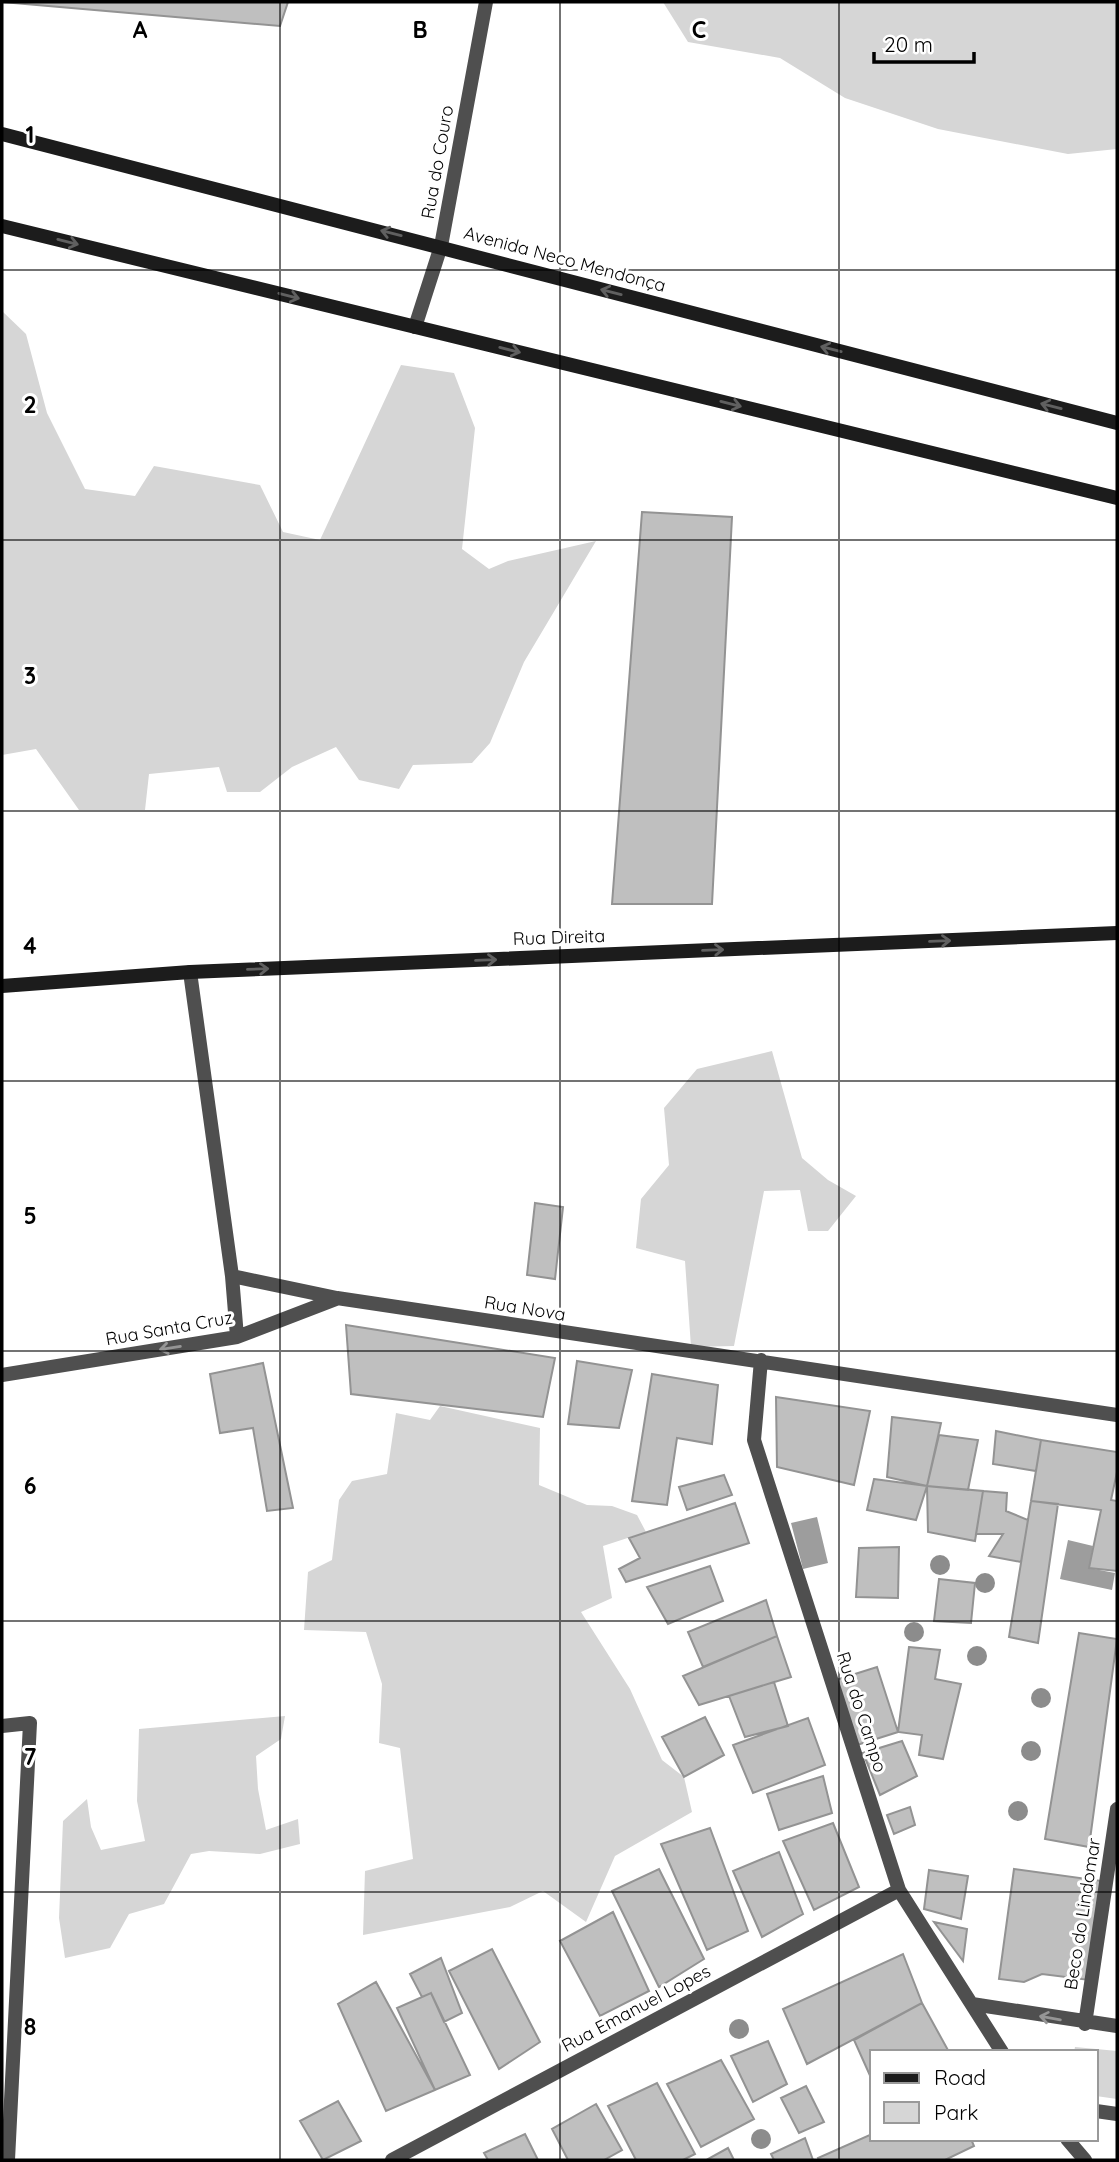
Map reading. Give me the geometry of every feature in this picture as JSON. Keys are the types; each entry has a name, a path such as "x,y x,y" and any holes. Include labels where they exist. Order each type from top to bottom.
{"main road":[{"name":"Avenida Neco Mendonça","path":"2,134 1117,423"},
{"path":"2,226 1117,498"},
{"name":"Rua Direita","path":"2,986 190,972 1117,933"}],"street":[{"name":"Rua do Couro","path":"415,327 441,246 486,2"},
{"path":"190,972 232,1276 237,1338"},
{"name":"Rua Nova","path":"232,1276 337,1298 1117,1415"},
{"name":"Rua Santa Cruz","path":"2,1375 237,1338 337,1298"},
{"name":"Rua do Campo","path":"761,1360 754,1440 899,1890 1001,2050"},
{"path":"2,1726 30,1723 8,2160"},
{"name":"Beco do Lindomar","path":"1085,2024 1117,1809"},
{"name":"Rua Emanuel Lopes","path":"392,2160 899,1890"},
{"path":"972,2004 1085,2024 1117,2026"},
{"path":"1098,2111 1117,2114"},
{"path":"1069,2141 1085,2160"}],"green space":[{"path":"663,2 1117,2 1117,149 1068,154 938,129 845,98 780,58 688,42"},
{"path":"2,311 26,334 47,413 85,489 135,496 154,466 260,485 283,532 320,540 401,365 454,373 475,428 462,549 489,569 508,561 596,541 524,662 490,743 472,763 413,765 399,789 359,780 336,747 292,767 260,792 227,792 219,767 149,774 145,810 79,810 36,749 2,755"},
{"path":"772,1051 802,1158 828,1180 856,1196 828,1231 808,1231 800,1190 764,1191 734,1346 691,1347 685,1261 636,1248 641,1199 669,1165 664,1108 697,1069"},
{"path":"440,1406 540,1428 539,1485 587,1505 612,1506 637,1515 646,1532 603,1546 612,1598 581,1612 630,1689 662,1760 684,1777 692,1812 615,1856 586,1922 543,1891 510,1907 363,1935 365,1871 413,1859 400,1748 379,1743 382,1684 366,1632 304,1630 308,1572 332,1560 339,1500 352,1481 387,1474 396,1413 430,1420"},
{"path":"285,1716 281,1739 256,1756 258,1789 266,1830 298,1819 300,1844 260,1854 209,1851 191,1854 164,1904 129,1914 110,1948 65,1958 59,1918 63,1821 87,1799 91,1827 101,1850 145,1841 137,1801 139,1729"},
{"path":"1075,2047 1117,2051 1117,2099 1098,2096 1098,2050 1074,2050"}],"shaded area":[{"path":"817,1517 828,1563 803,1569 791,1523"},
{"path":"1068,1540 1093,1546 1089,1568 1115,1573 1112,1590 1060,1579"}],"building":[{"path":"2,2 288,2 280,26"},
{"path":"642,512 732,517 712,904 612,904"},
{"path":"535,1203 563,1207 555,1279 527,1275"},
{"path":"346,1325 555,1358 543,1417 351,1394"},
{"path":"577,1361 632,1370 619,1428 568,1424"},
{"path":"263,1363 293,1508 267,1511 253,1428 220,1433 210,1374"},
{"path":"652,1374 718,1385 712,1444 677,1438 667,1505 632,1501"},
{"path":"776,1397 870,1411 854,1485 777,1467"},
{"path":"892,1417 941,1423 927,1486 887,1477"},
{"path":"996,1431 1041,1440 1036,1471 993,1464"},
{"path":"939,1435 978,1440 968,1490 927,1486"},
{"path":"1041,1440 1117,1452 1117,1472 1111,1500 1117,1501 1117,1571 1089,1568 1101,1510 1031,1501"},
{"path":"724,1475 732,1495 687,1510 679,1487"},
{"path":"874,1479 927,1486 916,1520 867,1510"},
{"path":"927,1486 983,1491 975,1541 928,1532"},
{"path":"983,1491 1007,1493 1006,1511 1028,1520 1021,1562 989,1556 1003,1534 976,1534"},
{"path":"1031,1501 1058,1504 1038,1643 1009,1637"},
{"path":"735,1503 749,1543 626,1582 619,1569 640,1558 629,1538"},
{"path":"899,1547 898,1598 856,1597 859,1548"},
{"path":"710,1566 723,1601 668,1624 647,1587"},
{"path":"939,1579 975,1583 971,1623 934,1621"},
{"path":"766,1600 777,1636 703,1667 688,1632"},
{"path":"1079,1633 1117,1639 1089,1847 1045,1839"},
{"path":"777,1636 791,1677 699,1705 683,1676"},
{"path":"909,1647 940,1650 935,1679 961,1684 943,1759 919,1755 922,1735 898,1732"},
{"path":"877,1667 898,1732 857,1745 836,1680"},
{"path":"774,1682 788,1726 745,1737 729,1696"},
{"path":"705,1717 724,1755 684,1777 662,1737"},
{"path":"808,1718 825,1765 753,1793 733,1745"},
{"path":"902,1741 917,1776 880,1795 863,1753"},
{"path":"823,1776 832,1813 779,1830 767,1794"},
{"path":"910,1807 915,1825 894,1834 887,1815"},
{"path":"833,1823 859,1887 814,1910 783,1841"},
{"path":"710,1828 748,1931 707,1950 661,1844"},
{"path":"779,1852 803,1914 762,1937 733,1871"},
{"path":"659,1869 704,1959 659,1987 612,1891"},
{"path":"1014,1869 1102,1881 1089,1980 1042,1974 1024,1982 999,1979"},
{"path":"929,1870 968,1876 961,1919 924,1909"},
{"path":"613,1912 649,1991 600,2016 560,1941"},
{"path":"934,1922 967,1929 963,1961"},
{"path":"492,1949 540,2042 499,2069 449,1971"},
{"path":"903,1954 922,2003 807,2064 783,2009"},
{"path":"441,1958 462,2013 444,2022 431,1993 422,1997 410,1974"},
{"path":"376,1982 435,2090 386,2111 338,2004"},
{"path":"431,1993 470,2075 435,2090 397,2008"},
{"path":"922,2003 948,2050 870,2050 870,2076 854,2040"},
{"path":"768,2041 787,2084 753,2102 731,2056"},
{"path":"721,2060 754,2119 701,2147 667,2084"},
{"path":"657,2083 695,2154 683,2160 636,2160 608,2106"},
{"path":"806,2086 824,2122 799,2133 781,2098"},
{"path":"338,2101 361,2141 323,2160 300,2121"},
{"path":"596,2104 622,2150 604,2160 568,2160 552,2129"},
{"path":"525,2134 538,2160 488,2160 484,2153"},
{"path":"870,2135 870,2141 972,2141 974,2146 945,2160 818,2158"},
{"path":"805,2138 813,2160 774,2160 771,2154"},
{"path":"728,2148 734,2160 708,2159"}]}
